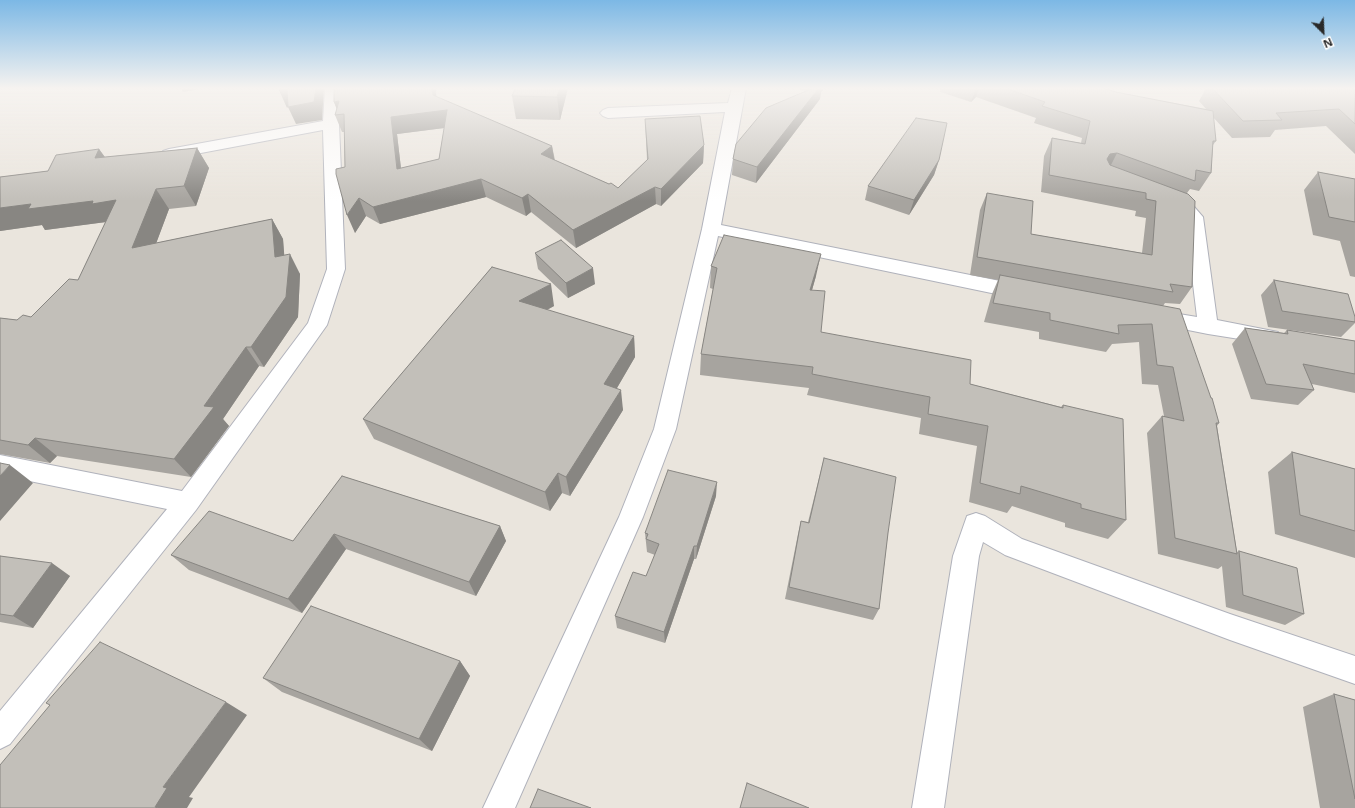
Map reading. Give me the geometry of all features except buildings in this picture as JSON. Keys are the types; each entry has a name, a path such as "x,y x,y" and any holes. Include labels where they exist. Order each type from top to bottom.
{"street":[{"path":"155,156 322,126"},
{"path":"0,734 187,503 317,325 336,268 331,126"},
{"path":"499,808 631,517 665,429 711,229 731,126"},
{"path":"1156,196 1184,206 1194,216 1208,327"},
{"path":"711,229 926,274 1044,296"},
{"path":"1138,314 1285,339"},
{"path":"0,465 187,503"},
{"path":"928,808 966,556 976,524 1014,547 1230,627 1355,670"}]}
